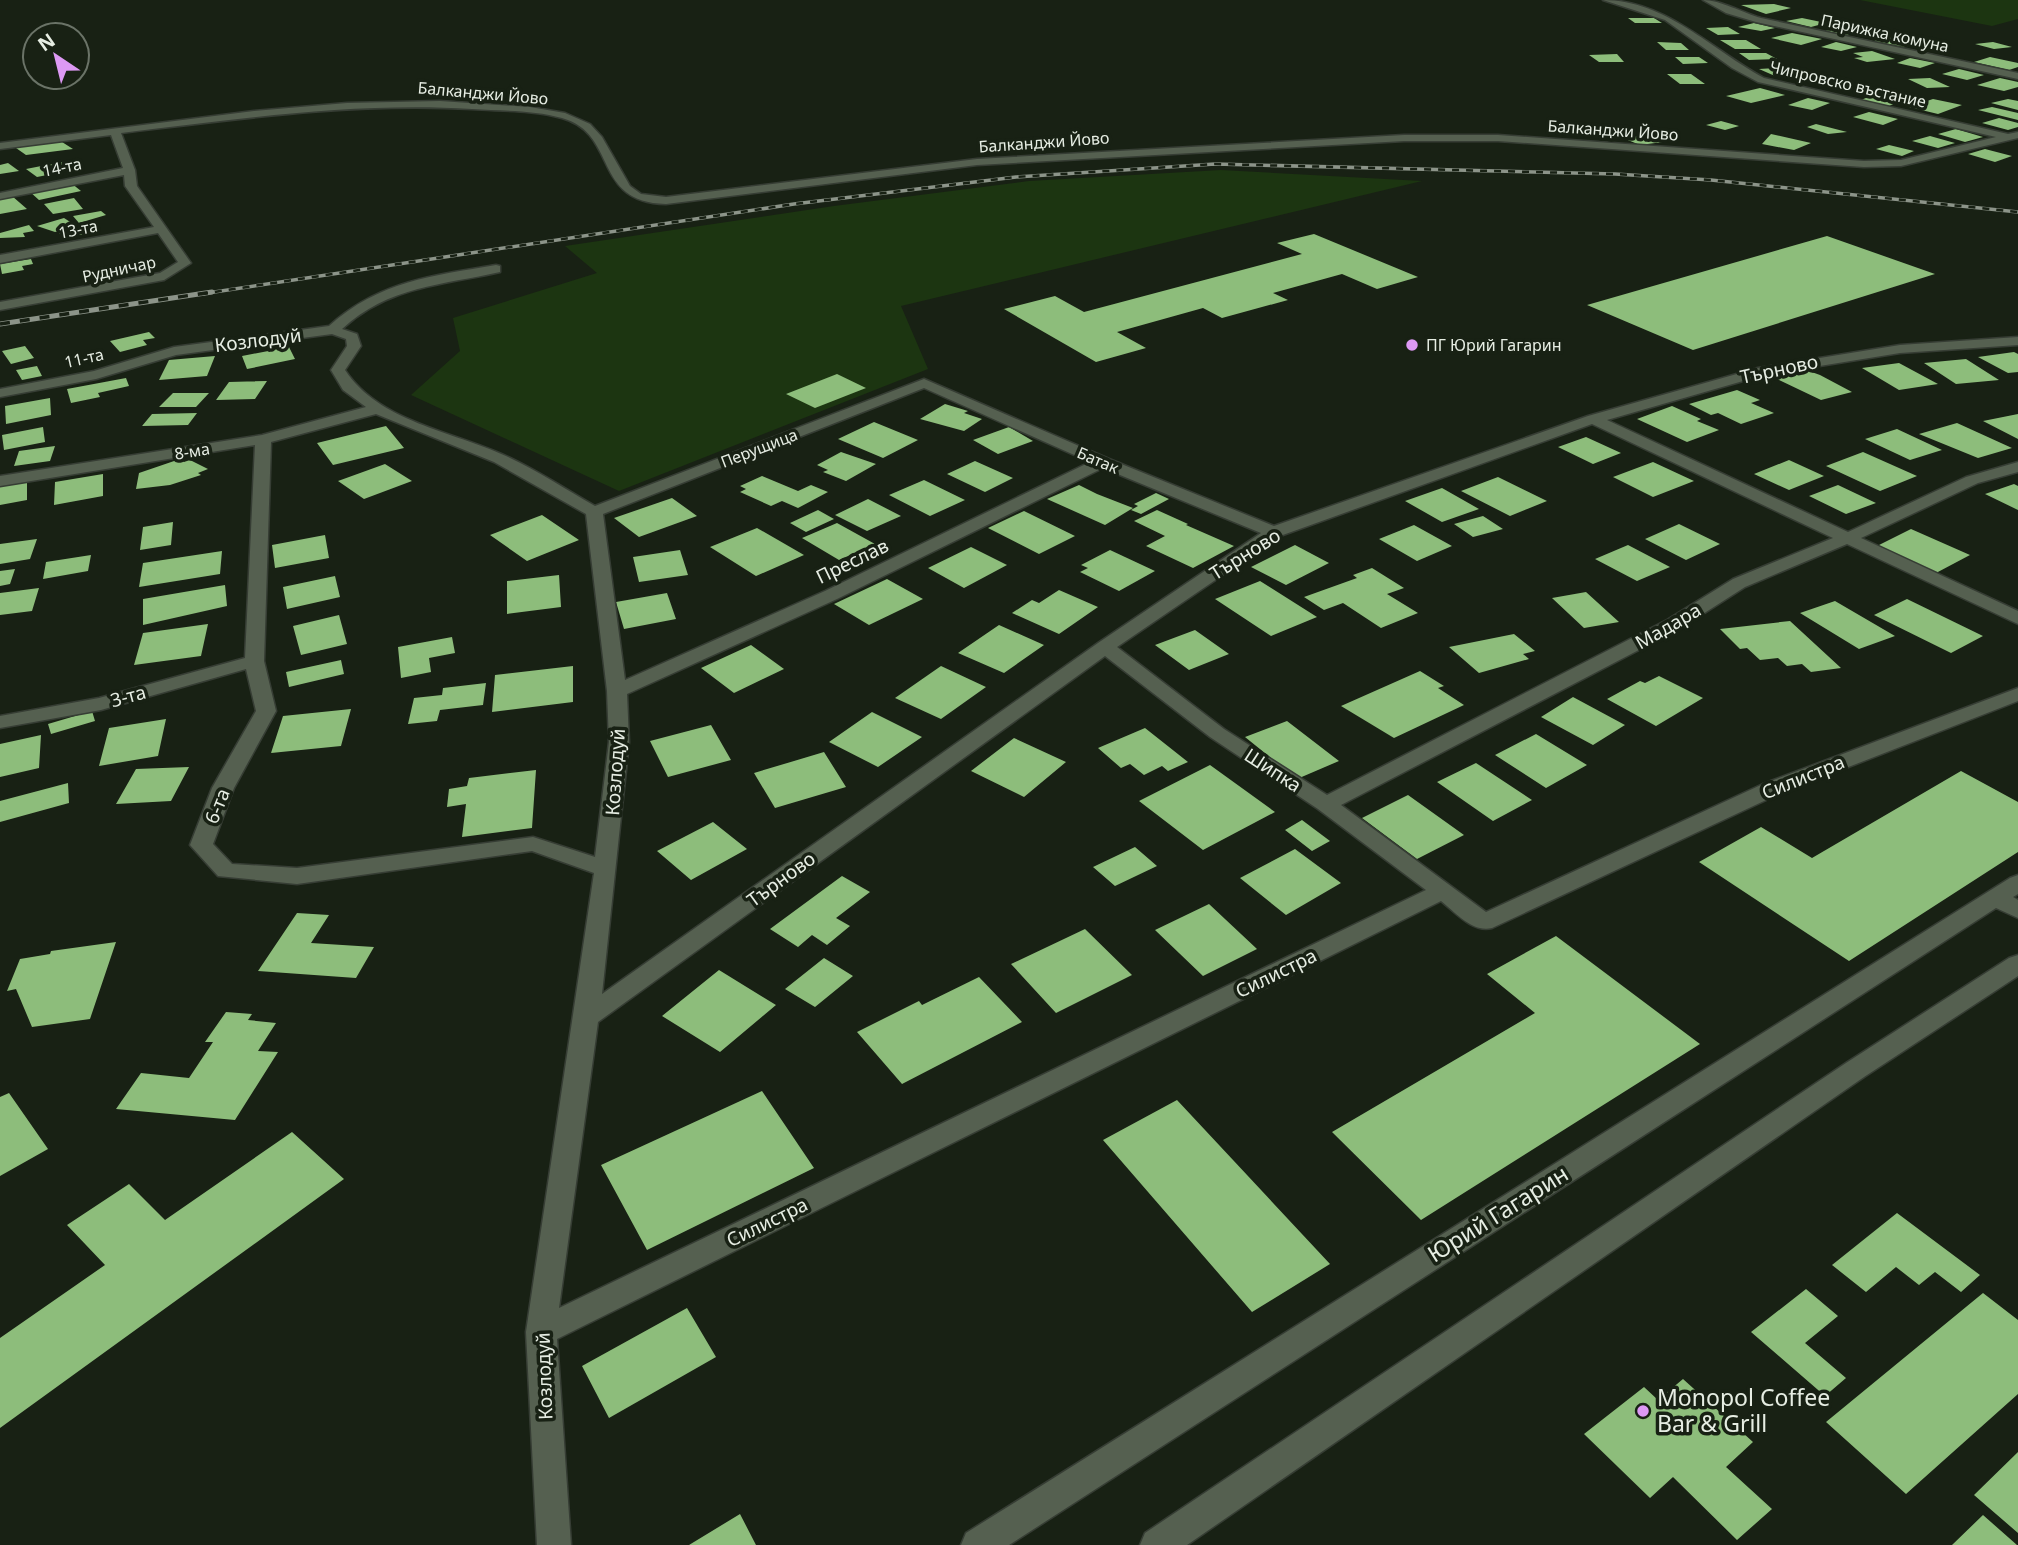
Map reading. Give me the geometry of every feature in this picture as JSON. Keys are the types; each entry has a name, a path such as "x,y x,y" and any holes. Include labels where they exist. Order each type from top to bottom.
{"street":[{"name":"Чипровско въстание","path":"1607,0 1668,18 1735,66 1760,80 2015,137"},
{"name":"Парижка комуна","path":"1707,0 1729,11 1759,20 2018,76"},
{"name":"Балканджи Йово","path":"115,131 354,103 448,103 523,110 574,118 590,128 603,141 615,174 631,194 652,200 679,200 762,187 1048,156 1313,142 1472,137 1864,164 1902,163 2015,137"},
{"path":"0,146 115,131"},
{"name":"Рудничар","path":"0,306 164,276 185,263 131,186 130,170 115,131"},
{"name":"14-та","path":"0,196 130,170"},
{"name":"13-та","path":"0,259 162,229"},
{"path":"496,269 407,285 377,295 346,316 333,330 352,337 354,346 338,370 344,383 369,404 381,408 406,424 500,459 594,512"},
{"name":"Козлодуй","path":"174,351 333,330"},
{"name":"Търново","path":"585,1020 1105,647 1274,532 1593,419 1763,370 1900,349 2018,341"},
{"name":"11-та","path":"0,393 96,375 174,351"},
{"name":"Батак","path":"924,383 1103,462 1274,532"},
{"name":"Перущица","path":"594,512 924,383"},
{"name":"8-ма","path":"0,481 263,439 381,408"},
{"path":"1593,419 2018,618"},
{"name":"6-та","path":"263,439 254,661 266,710 223,788 201,845 226,871 297,876 533,844 606,869"},
{"name":"Преслав","path":"617,691 831,595 1103,462"},
{"name":"Мадара","path":"1326,804 1674,624 1739,583 1848,538 1972,480 2018,467"},
{"name":"Козлодуй","path":"554,1545 541,1332 606,869 619,742 617,691 594,512"},
{"name":"Шипка","path":"1105,647 1217,733 1326,804 1443,891"},
{"name":"3-та","path":"0,722 101,704 254,661"},
{"name":"Силистра","path":"541,1332 1443,891 1484,922 1771,789 2018,694"},
{"name":"Юрий Гагарин","path":"978,1545 2011,896"},
{"path":"1157,1545 1856,1070 2018,964"}],"green space":[{"path":"1860,0 2018,0 2018,19 1992,26"},
{"path":"1221,170 1422,181 901,306 928,369 619,491 411,395 460,351 453,318 597,273 565,246 834,206 1029,181"}],"building":[{"path":"1774,4 1791,8 1766,14 1741,5"},
{"path":"1628,18 1654,18 1662,23 1635,23"},
{"path":"1802,18 1826,23 1811,27 1786,21"},
{"path":"1754,23 1775,28 1761,31 1738,27"},
{"path":"1728,27 1740,34 1718,35 1706,28"},
{"path":"1838,28 1858,32 1845,35 1825,31"},
{"path":"1792,33 1822,39 1801,45 1771,38"},
{"path":"1888,37 1919,43 1905,47 1874,41"},
{"path":"1720,40 1746,40 1761,49 1735,49"},
{"path":"1657,42 1681,43 1689,50 1666,50"},
{"path":"1836,42 1857,47 1841,51 1821,47"},
{"path":"1993,42 2012,47 1994,49 1975,44"},
{"path":"1872,51 1895,59 1867,62 1854,58 1863,57 1853,53"},
{"path":"1739,53 1766,53 1777,59 1749,60"},
{"path":"1617,54 1624,62 1599,62 1589,55"},
{"path":"1675,57 1699,57 1708,63 1683,64"},
{"path":"1990,57 2018,63 2018,67 2009,70 1974,62"},
{"path":"1910,58 1935,63 1920,68 1897,63"},
{"path":"1796,67 1811,74 1775,76 1759,69"},
{"path":"1959,69 1984,75 1967,80 1942,74"},
{"path":"1667,74 1691,74 1705,84 1680,84"},
{"path":"1930,78 1950,87 1927,88 1908,79"},
{"path":"2000,78 2018,82 2018,87 2004,91 1977,85"},
{"path":"1760,88 1785,95 1751,103 1726,96"},
{"path":"1883,91 1910,96 1889,106 1861,100"},
{"path":"1808,98 1830,103 1812,110 1788,105"},
{"path":"1933,99 1962,105 1938,114 1909,107"},
{"path":"2008,99 2018,101 2018,110 1991,103"},
{"path":"1992,107 2018,113 2018,120 1978,110"},
{"path":"1869,112 1898,119 1883,125 1853,117"},
{"path":"1999,118 2018,123 2018,127 2008,130 1982,123"},
{"path":"1721,121 1739,126 1725,130 1706,125"},
{"path":"1816,124 1847,132 1828,134 1807,127"},
{"path":"1956,129 1983,137 1965,142 1938,134"},
{"path":"1771,134 1811,143 1794,150 1762,144"},
{"path":"1646,135 1663,142 1640,145 1623,138"},
{"path":"1930,136 1955,143 1938,148 1912,141"},
{"path":"52,141 62,142 73,149 26,155 16,148"},
{"path":"1889,145 1914,151 1902,156 1876,149"},
{"path":"1985,149 2012,156 1995,162 1968,154"},
{"path":"67,161 78,169 37,177 26,169"},
{"path":"8,163 19,171 0,174 0,165"},
{"path":"71,183 81,191 39,200 29,191"},
{"path":"12,196 27,209 0,214 0,199"},
{"path":"74,198 83,209 53,214 44,204"},
{"path":"101,211 106,215 79,223 73,216"},
{"path":"64,218 78,227 55,232 37,226"},
{"path":"29,225 34,231 23,233 25,237 0,238 0,233"},
{"path":"81,229 85,234 63,238 59,233"},
{"path":"1314,234 1418,277 1377,289 1342,274 1273,293 1288,300 1222,318 1203,308 1117,332 1146,348 1096,362 1004,309 1055,296 1084,312 1302,254 1277,243"},
{"path":"1827,236 1935,274 1693,350 1587,305"},
{"path":"31,259 33,264 22,266 24,270 2,274 0,264"},
{"path":"149,332 155,338 143,340 147,345 120,352 110,341"},
{"path":"25,346 34,358 11,364 2,351"},
{"path":"289,347 295,359 247,369 242,356"},
{"path":"2014,352 2018,354 2018,372 2008,373 1978,357"},
{"path":"215,356 207,376 159,380 169,360"},
{"path":"1966,359 1999,380 1956,384 1924,363"},
{"path":"1899,363 1938,384 1899,390 1862,368"},
{"path":"37,366 42,376 22,380 16,370"},
{"path":"1806,370 1852,392 1821,400 1775,378"},
{"path":"837,374 866,388 815,408 786,394"},
{"path":"126,378 129,386 98,393 100,397 71,403 67,389"},
{"path":"267,381 255,399 216,400 229,382"},
{"path":"1737,390 1760,400 1751,403 1774,413 1741,424 1718,413 1711,415 1689,404"},
{"path":"173,393 209,393 196,407 159,407"},
{"path":"50,398 51,415 6,424 5,406"},
{"path":"945,404 968,411 964,413 982,419 964,431 920,419"},
{"path":"1672,406 1719,430 1687,442 1637,419"},
{"path":"197,413 188,425 142,426 152,414"},
{"path":"2018,414 2018,439 1983,421"},
{"path":"874,422 918,440 883,458 838,439"},
{"path":"1957,423 2012,448 1978,458 1919,434"},
{"path":"386,426 404,448 333,465 317,443"},
{"path":"43,427 45,442 4,450 2,435"},
{"path":"1009,427 1033,441 998,454 973,440"},
{"path":"1897,429 1942,450 1910,460 1865,439"},
{"path":"1586,437 1621,453 1593,464 1558,447"},
{"path":"55,446 50,461 14,466 19,451"},
{"path":"841,452 876,464 846,481 823,472 828,470 817,465"},
{"path":"1863,452 1917,476 1880,491 1826,466"},
{"path":"180,459 184,462 190,460 208,469 198,473 201,475 170,485 136,489 139,473"},
{"path":"1789,460 1824,476 1789,490 1754,474"},
{"path":"975,461 1013,478 985,492 947,474"},
{"path":"1653,462 1694,481 1653,497 1613,477"},
{"path":"385,464 412,481 364,499 338,481"},
{"path":"103,474 103,496 54,505 55,482"},
{"path":"762,476 798,491 811,485 828,492 798,508 782,501 771,506 740,492 746,489 740,486"},
{"path":"1498,477 1547,501 1510,516 1461,491"},
{"path":"27,480 27,500 0,505 0,485"},
{"path":"924,480 965,500 930,516 889,495"},
{"path":"2014,484 2018,486 2018,510 1985,494"},
{"path":"1079,485 1133,508 1105,525 1047,499"},
{"path":"1838,485 1876,503 1846,514 1809,496"},
{"path":"1442,488 1479,509 1442,522 1405,501"},
{"path":"1156,493 1169,499 1141,514 1131,510 1138,506 1134,504"},
{"path":"672,498 697,516 639,537 614,518"},
{"path":"868,499 901,516 867,531 835,515"},
{"path":"818,510 834,519 806,532 790,523"},
{"path":"1157,510 1234,546 1193,568 1146,546 1165,536 1134,521"},
{"path":"1024,511 1075,536 1039,554 988,528"},
{"path":"542,515 579,540 527,561 490,535"},
{"path":"1483,516 1503,529 1473,537 1454,524"},
{"path":"173,522 171,545 140,550 143,527"},
{"path":"837,523 875,544 839,560 802,538"},
{"path":"1679,524 1720,544 1686,560 1645,539"},
{"path":"1414,525 1452,546 1417,561 1379,539"},
{"path":"757,528 804,555 756,576 710,547"},
{"path":"1911,529 1970,555 1936,573 1877,546"},
{"path":"325,535 329,558 275,568 272,545"},
{"path":"37,539 30,559 0,564 0,544"},
{"path":"1295,545 1329,563 1286,585 1251,567"},
{"path":"1628,545 1670,567 1637,581 1595,559"},
{"path":"971,547 1007,565 964,588 928,568"},
{"path":"680,550 688,575 639,582 633,557"},
{"path":"1110,550 1155,571 1119,591 1080,572 1088,568 1081,565"},
{"path":"222,551 220,574 139,587 143,563"},
{"path":"91,555 88,571 43,579 46,562"},
{"path":"1372,568 1404,588 1387,594 1418,613 1381,628 1343,603 1324,610 1304,597 1357,578 1353,575"},
{"path":"15,569 10,584 0,586 0,571"},
{"path":"559,575 561,607 507,614 507,581"},
{"path":"335,576 340,597 287,609 283,587"},
{"path":"887,579 923,599 869,625 834,604"},
{"path":"1260,581 1317,617 1271,636 1215,599"},
{"path":"225,585 227,606 143,625 143,599"},
{"path":"39,588 32,611 0,615 0,593"},
{"path":"1059,590 1098,607 1059,634 1012,613 1032,600 1039,603"},
{"path":"1586,592 1619,622 1584,628 1552,598"},
{"path":"667,593 676,619 624,629 616,602"},
{"path":"1907,599 1983,636 1951,653 1874,615"},
{"path":"1835,601 1895,636 1859,649 1800,613"},
{"path":"339,615 347,644 301,655 293,626"},
{"path":"1790,621 1841,668 1811,672 1802,664 1787,666 1778,658 1760,660 1747,648 1740,649 1720,629"},
{"path":"208,624 201,656 134,665 143,633"},
{"path":"999,625 1044,645 1004,673 958,653"},
{"path":"1195,630 1229,654 1189,670 1155,645"},
{"path":"1514,634 1535,651 1523,654 1529,659 1479,673 1449,647"},
{"path":"452,637 455,653 429,658 431,672 401,678 398,647"},
{"path":"751,645 784,669 734,693 701,668"},
{"path":"341,660 344,674 289,687 286,672"},
{"path":"573,666 573,702 492,712 495,675"},
{"path":"941,666 986,687 941,719 895,698"},
{"path":"1420,671 1444,686 1438,688 1464,705 1394,738 1341,706"},
{"path":"1659,676 1703,698 1656,726 1607,699 1640,681 1645,683"},
{"path":"486,683 483,705 440,710 437,721 408,724 414,698 442,695 443,688"},
{"path":"1573,697 1625,725 1593,745 1541,717"},
{"path":"351,709 341,746 271,753 283,716"},
{"path":"92,711 95,721 51,734 48,724"},
{"path":"872,712 922,737 878,767 829,742"},
{"path":"166,719 158,756 99,766 109,728"},
{"path":"1287,721 1339,761 1297,779 1245,737"},
{"path":"711,725 731,760 668,777 650,741"},
{"path":"1145,728 1188,762 1168,771 1162,766 1144,775 1130,764 1121,768 1098,748"},
{"path":"1536,734 1587,765 1546,788 1495,755"},
{"path":"41,735 39,768 0,777 0,744"},
{"path":"1014,738 1066,762 1024,797 971,771"},
{"path":"824,752 846,787 775,808 754,773"},
{"path":"1476,763 1532,800 1493,821 1437,782"},
{"path":"1210,765 1275,812 1203,850 1139,801"},
{"path":"189,767 171,801 116,804 136,769"},
{"path":"536,770 532,828 462,837 466,804 447,807 449,789 467,786 469,778"},
{"path":"1961,771 2018,802 2018,852 1849,961 1699,862 1761,827 1812,858"},
{"path":"68,783 69,803 0,822 0,801"},
{"path":"1408,795 1464,835 1417,859 1362,818"},
{"path":"1302,820 1330,841 1312,851 1285,830"},
{"path":"713,822 747,849 691,880 657,851"},
{"path":"1135,847 1157,866 1115,886 1093,867"},
{"path":"1295,849 1341,883 1286,915 1240,878"},
{"path":"842,876 870,892 836,918 850,926 827,945 812,935 798,947 770,929"},
{"path":"1209,904 1257,949 1203,976 1155,930"},
{"path":"297,913 329,915 311,943 374,947 356,978 258,971"},
{"path":"1085,929 1132,975 1056,1013 1011,964"},
{"path":"1556,936 1700,1044 1421,1220 1332,1132 1535,1013 1487,974"},
{"path":"116,942 90,1019 32,1027 16,989 7,991 20,959 50,954 51,951"},
{"path":"824,958 853,976 815,1007 785,989"},
{"path":"719,970 776,1005 720,1052 662,1016"},
{"path":"979,977 1022,1022 902,1084 857,1032 919,1001 922,1005"},
{"path":"226,1012 252,1014 248,1020 276,1023 258,1051 278,1052 235,1120 116,1109 141,1073 189,1078 213,1042 205,1042"},
{"path":"762,1091 814,1168 647,1250 601,1165"},
{"path":"9,1093 48,1149 0,1176 0,1097"},
{"path":"1177,1100 1330,1264 1252,1312 1103,1140"},
{"path":"292,1132 344,1179 0,1428 0,1338 105,1265 67,1225 129,1184 165,1220"},
{"path":"1897,1213 1980,1275 1961,1292 1935,1272 1919,1285 1896,1267 1866,1292 1832,1265"},
{"path":"1806,1289 1838,1316 1805,1343 1846,1378 1825,1396 1751,1332"},
{"path":"1983,1293 2018,1320 2018,1394 1906,1494 1826,1422"},
{"path":"687,1308 716,1357 609,1418 582,1366"},
{"path":"1683,1379 1753,1442 1726,1467 1772,1509 1737,1540 1673,1477 1650,1498 1584,1434 1644,1387 1658,1400"},
{"path":"2018,1452 2018,1533 1974,1495"},
{"path":"740,1514 756,1545 689,1545"},
{"path":"1983,1515 2017,1545 1952,1545"}],"railway":[{"path":"201,294 794,204 1016,177 1215,164 1615,174 1711,180 2018,212"},
{"path":"0,324 212,292"}],"place":[{"name":"ПГ Юрий Гагарин","path":"1412,345"},
{"name":"Monopol Coffee Bar & Grill","path":"1643,1411"}]}
